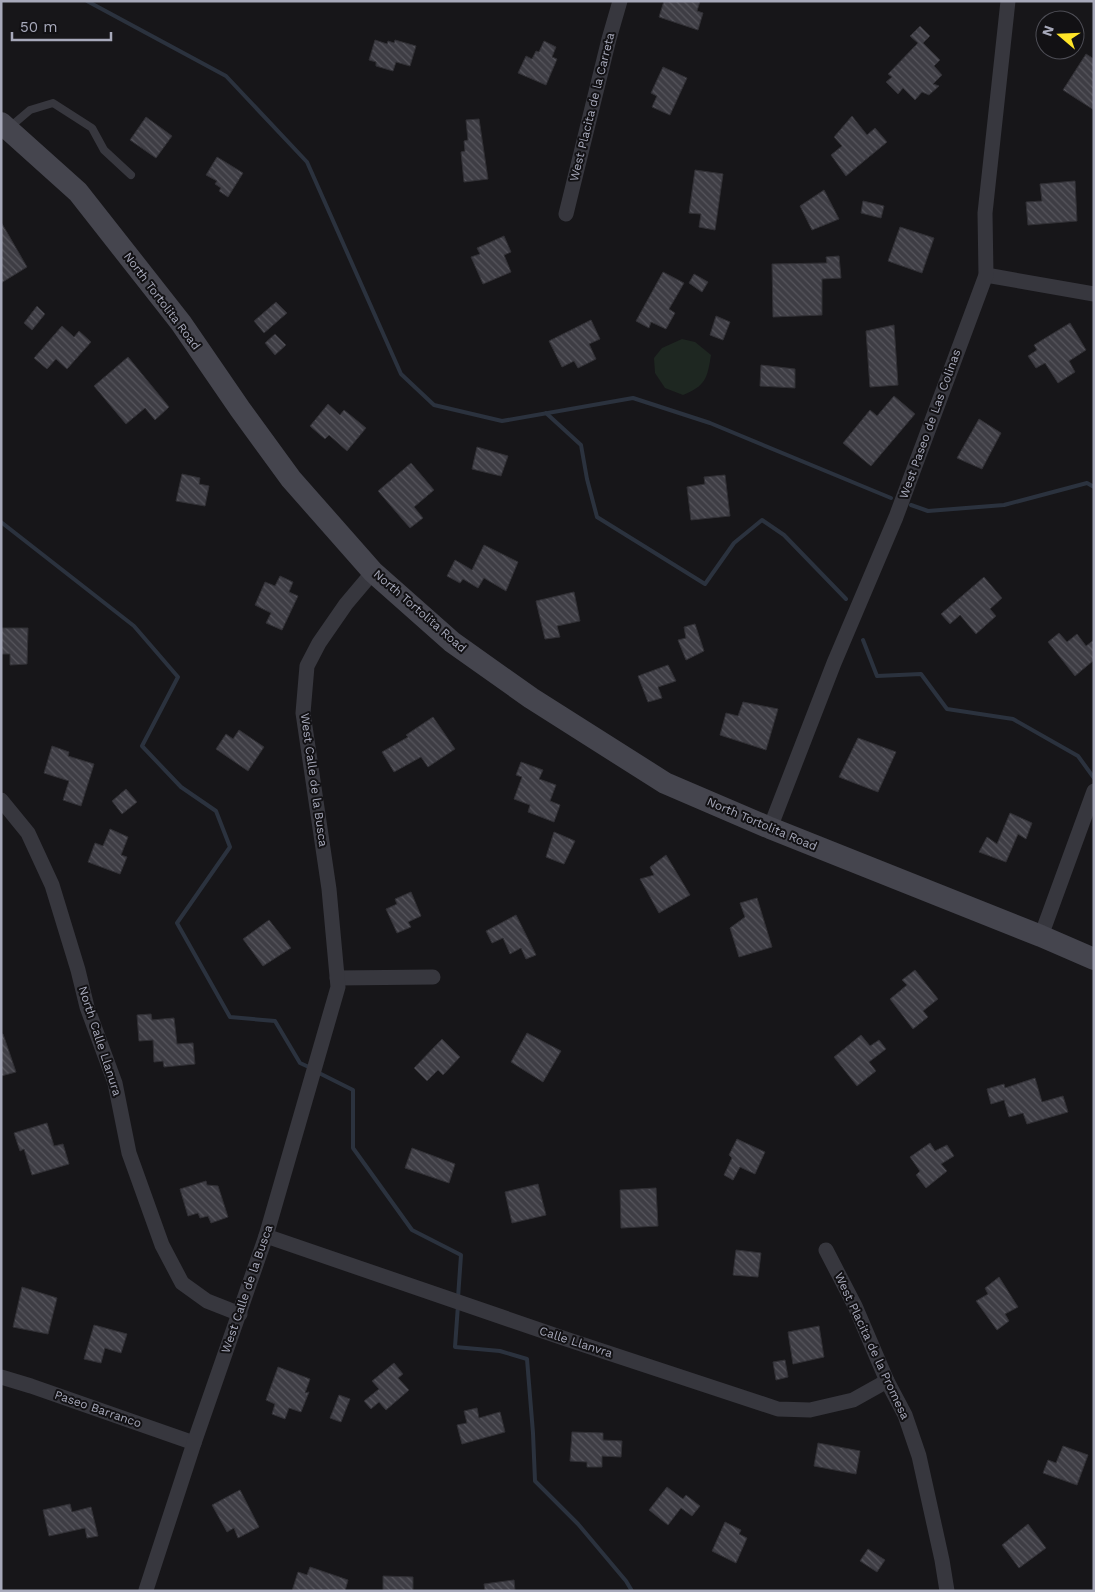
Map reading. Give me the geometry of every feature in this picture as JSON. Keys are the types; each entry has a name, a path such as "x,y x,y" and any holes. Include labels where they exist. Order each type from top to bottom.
{"street":[{"name":"West Placita de la Carreta","path":"566,214 620,1"},
{"name":"West Paseo de Las Colinas","path":"770,828 834,663 896,517 986,275 985,213 1008,1"},
{"name":"North Tortolita Road","path":"5,126 78,192 181,323 291,479 373,572 452,642 531,698 665,782 770,828 1094,959"},
{"path":"986,275 1094,294"},
{"name":"West Calle de la Busca","path":"144,1590 266,1236 338,987 328,880 303,713 307,666 315,650 346,604 373,572"},
{"path":"1041,936 1094,791"},
{"name":"North Calle Llanura","path":"1,800 28,833 52,885 78,970 87,1007 115,1083 129,1154 162,1245 182,1283 207,1301 240,1314"},
{"path":"337,978 433,977"},
{"name":"Calle Llanvra","path":"266,1236 566,1339 778,1409 810,1410 853,1400 887,1382"},
{"name":"West Placita de la Promesa","path":"826,1250 855,1306 887,1382 905,1415 918,1456 942,1560 947,1591"},
{"name":"Paseo Barranco","path":"1,1377 194,1443"}],"lane":[{"path":"5,126 30,110 53,103 92,128 104,150 131,175"}],"shaded area":[{"path":"682,339 695,342 711,355 704,380 697,388 683,395 665,388 655,373 654,358 662,348"}],"building":[{"path":"664,1 700,1 697,11 703,13 698,30 659,17"},
{"path":"920,26 930,36 923,43 940,60 934,66 942,75 933,84 939,86 929,95 922,92 915,100 903,88 898,94 886,82 892,77 888,74 918,43 910,36"},
{"path":"375,40 387,44 388,41 394,43 395,40 416,46 410,66 396,62 393,71 376,66 376,62 369,60"},
{"path":"544,41 556,47 552,57 557,59 546,85 518,73 526,56 532,59 536,51 539,52"},
{"path":"1086,54 1094,59 1094,110 1063,90 1082,60 1085,60"},
{"path":"663,67 687,78 670,115 652,107 657,96 651,93"},
{"path":"852,116 867,135 875,128 887,142 846,176 831,155 842,146 834,137"},
{"path":"146,117 172,136 156,158 130,140"},
{"path":"479,119 488,179 464,182 461,152 465,151 464,141 468,140 466,120"},
{"path":"217,157 243,173 228,197 219,191 221,188 215,184 217,181 206,175"},
{"path":"695,170 723,174 715,230 699,227 701,214 689,213"},
{"path":"1075,181 1077,221 1028,225 1026,202 1042,201 1040,184"},
{"path":"824,190 839,219 812,230 800,206"},
{"path":"863,201 884,206 881,218 861,213"},
{"path":"1,222 27,267 1,283"},
{"path":"900,227 934,238 922,273 888,261"},
{"path":"504,236 511,252 504,255 511,272 483,284 471,257 480,254 477,248"},
{"path":"839,256 841,278 822,279 822,315 773,317 772,264 827,263 826,257"},
{"path":"663,272 684,283 669,309 675,313 666,329 651,322 649,328 636,321"},
{"path":"694,274 708,282 702,292 689,283"},
{"path":"276,302 287,313 264,333 254,321"},
{"path":"37,306 45,314 32,330 24,323"},
{"path":"716,316 730,322 723,340 710,335"},
{"path":"591,320 600,339 589,344 596,359 578,368 574,361 562,367 549,341"},
{"path":"1070,323 1086,350 1069,361 1075,372 1058,383 1045,363 1036,368 1028,356 1037,350 1034,345"},
{"path":"894,325 898,385 870,387 866,331"},
{"path":"62,326 74,337 79,331 91,342 67,369 56,359 47,369 34,358"},
{"path":"275,334 286,345 275,355 265,343"},
{"path":"128,357 169,407 155,420 145,408 126,424 94,386"},
{"path":"761,365 795,369 795,388 760,386"},
{"path":"894,396 915,414 871,466 843,443 870,410 877,416"},
{"path":"328,404 340,415 344,410 366,428 347,451 329,435 325,439 310,426"},
{"path":"979,419 1001,433 982,469 957,458"},
{"path":"477,447 508,456 501,476 472,469"},
{"path":"411,463 434,490 414,507 423,518 410,528 378,491"},
{"path":"182,474 200,478 199,484 209,486 205,506 176,501"},
{"path":"725,475 730,516 691,520 687,487 705,484 704,477"},
{"path":"484,545 518,562 506,591 484,578 478,588 463,579 460,583 447,576 455,560 472,570"},
{"path":"280,576 293,582 289,592 298,596 282,630 266,623 271,613 255,605 265,582 275,586"},
{"path":"984,577 1002,598 990,609 996,616 976,634 960,615 950,624 941,614"},
{"path":"574,592 580,621 557,626 560,637 545,639 536,601"},
{"path":"695,624 704,651 686,660 678,640 686,638 684,627"},
{"path":"1,628 28,628 27,664 10,665 10,654 1,654"},
{"path":"1059,633 1067,642 1077,634 1086,646 1094,640 1094,660 1075,676 1048,642"},
{"path":"668,665 676,681 658,687 662,698 648,702 638,676"},
{"path":"743,702 778,709 766,750 720,735 726,713 738,716"},
{"path":"433,717 455,749 428,767 421,757 394,772 382,752 408,737 406,735"},
{"path":"239,730 264,747 248,771 216,749 226,734 233,739"},
{"path":"858,738 896,752 878,792 839,777"},
{"path":"52,746 69,752 68,756 94,764 81,806 63,800 69,781 44,773"},
{"path":"521,762 543,770 539,779 556,785 550,801 560,805 554,822 528,812 530,805 514,799 522,777 516,775"},
{"path":"126,789 137,802 122,814 112,801"},
{"path":"1010,813 1032,823 1026,839 1018,834 1006,862 979,852 987,837 997,844"},
{"path":"110,829 128,837 121,855 127,857 120,874 88,862 95,843 103,846"},
{"path":"554,832 575,841 564,864 546,857"},
{"path":"666,855 690,895 659,913 640,879 654,875 650,867"},
{"path":"411,892 421,916 408,922 411,927 397,933 386,909 397,904 395,899"},
{"path":"757,898 772,947 739,957 730,928 745,917 740,903"},
{"path":"516,915 536,955 526,959 521,948 510,954 503,938 492,943 486,931"},
{"path":"269,920 291,948 263,966 243,939"},
{"path":"915,970 938,999 923,1011 928,1017 913,1029 890,999 907,985 902,980"},
{"path":"151,1014 152,1020 174,1018 177,1044 193,1043 195,1064 164,1067 163,1061 154,1062 153,1040 139,1041 137,1015"},
{"path":"527,1033 561,1051 543,1082 511,1062"},
{"path":"1,1034 3,1034 16,1072 1,1076"},
{"path":"861,1035 870,1046 879,1040 886,1049 869,1062 876,1071 857,1086 834,1057"},
{"path":"442,1039 460,1057 443,1075 438,1070 427,1081 414,1068"},
{"path":"1035,1078 1042,1102 1063,1096 1068,1112 1027,1124 1023,1113 1009,1117 1004,1100 991,1104 987,1089 1004,1084 1005,1088"},
{"path":"47,1123 54,1146 63,1144 69,1164 32,1175 24,1149 20,1151 14,1133"},
{"path":"737,1139 765,1152 755,1174 740,1167 733,1180 724,1175 732,1158 729,1155"},
{"path":"930,1143 935,1151 947,1145 954,1156 941,1164 947,1171 926,1188 916,1175 920,1171 910,1157"},
{"path":"412,1148 455,1164 449,1183 405,1168"},
{"path":"206,1181 207,1185 218,1186 228,1217 211,1223 208,1216 200,1218 198,1213 188,1216 180,1189"},
{"path":"538,1184 546,1215 512,1223 505,1192"},
{"path":"656,1188 658,1226 621,1228 620,1190"},
{"path":"736,1250 761,1253 758,1277 733,1275"},
{"path":"999,1277 1018,1307 1005,1314 1009,1321 997,1330 976,1301 988,1294 985,1288"},
{"path":"22,1287 57,1298 48,1334 13,1327"},
{"path":"94,1325 127,1334 121,1353 105,1348 101,1363 84,1359"},
{"path":"819,1326 824,1357 793,1364 788,1332"},
{"path":"785,1360 788,1377 776,1380 773,1362"},
{"path":"394,1363 403,1374 398,1378 409,1390 386,1410 379,1402 371,1409 364,1401 379,1389 372,1381"},
{"path":"278,1367 310,1379 305,1393 309,1392 301,1412 289,1408 285,1419 272,1414 275,1404 266,1400"},
{"path":"339,1395 350,1399 341,1422 330,1418"},
{"path":"477,1408 479,1418 500,1412 505,1432 462,1444 457,1425 467,1423 464,1411"},
{"path":"572,1432 603,1433 603,1440 622,1441 621,1457 602,1456 602,1467 587,1467 587,1462 570,1461"},
{"path":"818,1443 860,1451 856,1474 814,1466"},
{"path":"1063,1446 1088,1455 1077,1485 1043,1473 1048,1460 1056,1463"},
{"path":"667,1487 683,1499 686,1495 700,1506 692,1516 681,1508 668,1525 649,1510"},
{"path":"240,1490 259,1527 238,1538 234,1528 227,1532 212,1505"},
{"path":"70,1504 72,1512 91,1507 98,1536 87,1538 85,1528 49,1536 43,1510"},
{"path":"725,1522 741,1530 739,1534 747,1538 736,1563 712,1551"},
{"path":"1028,1524 1046,1548 1019,1568 1002,1545"},
{"path":"868,1549 885,1560 877,1572 860,1561"},
{"path":"310,1567 348,1580 345,1591 292,1591 298,1572 307,1575"},
{"path":"383,1576 413,1577 413,1591 383,1591"},
{"path":"514,1580 515,1591 485,1591 484,1584"}],"waterway":[{"path":"87,1 226,76 307,162 401,374 434,405 502,421 633,398 710,423 891,498"},
{"path":"546,413 581,445 587,479 597,517 705,584 734,543 762,520 784,535 846,599"},
{"path":"911,505 928,511 1004,505 1087,483 1094,487"},
{"path":"1,522 134,626 178,677 142,746 181,787 216,811 230,847 177,923 230,1017 275,1021 300,1063 311,1068"},
{"path":"863,640 877,676 921,674 947,709 1013,719 1078,756 1094,778"},
{"path":"317,1072 353,1090 353,1148 412,1230 461,1255 458,1298"},
{"path":"458,1305 455,1347 500,1351 527,1359 535,1481 578,1524 626,1581 632,1591"}]}
